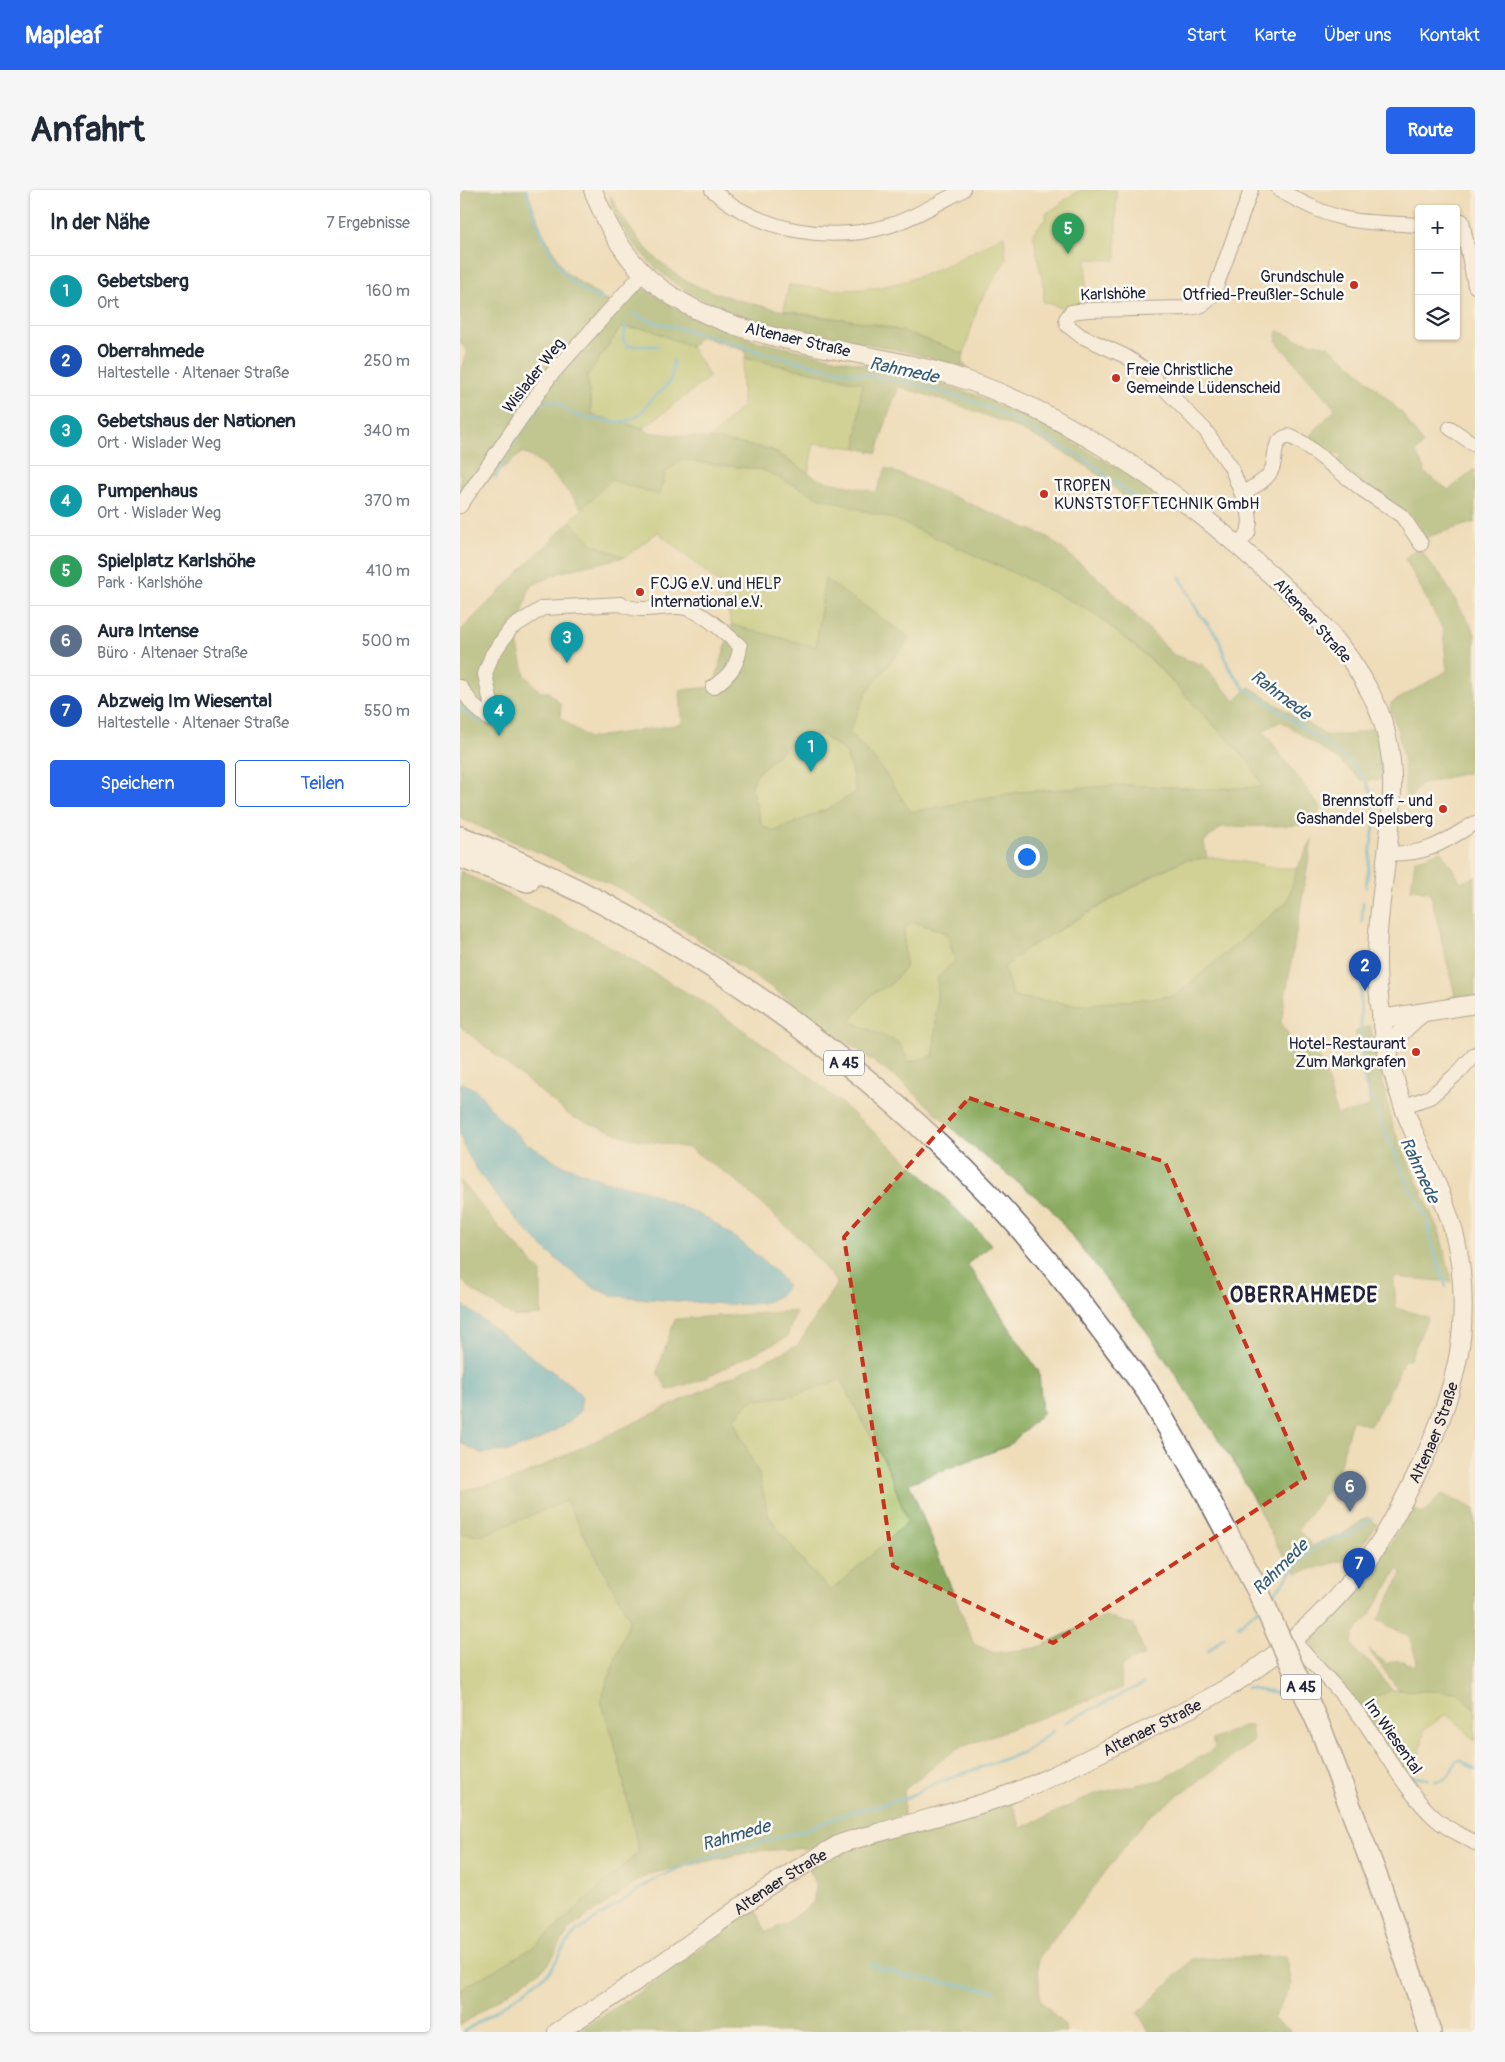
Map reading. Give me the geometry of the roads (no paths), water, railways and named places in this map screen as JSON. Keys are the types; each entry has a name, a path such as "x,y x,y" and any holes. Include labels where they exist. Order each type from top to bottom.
{"highway":[{"name":"A 45","path":"460,837 550,877 644,926 684,949 758,997 818,1041 884,1096 985,1190 1035,1246 1103,1331 1201,1484 1258,1591 1322,1732 1379,1883 1415,2001 1430,2032"},
{"name":"A 45","path":"460,857 581,901 657,942 755,1002 817,1049 878,1100 980,1196 1026,1247 1143,1393"},
{"name":"A 45","path":"1415,2001 1419,2032"}],"main road":[{"name":"Altenaer Straße","path":"557,2032 644,1976 776,1881 841,1844 990,1801 1056,1775 1228,1687 1293,1640 1348,1583 1380,1542 1392,1522 1424,1461 1438,1428 1452,1380 1462,1335 1462,1270 1452,1226 1404,1106 1388,1054 1382,1019 1376,965 1378,918 1391,813 1392,769 1388,739 1374,698 1352,662 1328,631 1282,584 1208,520 1145,474 1068,426 1018,401 947,374 742,327 685,304 643,273 624,251 609,228 592,190"},
{"path":"1382,1019 1475,1004"},
{"path":"1388,1054 1394,1040 1401,1031 1421,1014"}],"street":[{"path":"712,190 737,208 780,227 814,234 852,233 892,225 963,190"},
{"name":"Karlshöhe","path":"1238,545 1248,533 1250,527 1249,512 1231,467 1205,430 1146,369 1126,356 1081,336 1067,325 1066,319 1071,312 1087,310 1192,308 1206,304 1215,290 1251,190"},
{"path":"1279,190 1309,206 1341,217 1380,223 1415,225"},
{"path":"1464,220 1475,286"},
{"name":"Wislader Weg","path":"460,506 550,376 643,273"},
{"path":"1450,428 1475,444"},
{"path":"1242,493 1266,477 1273,466 1278,443 1281,438 1289,436 1303,443 1363,490 1402,516 1421,544"},
{"path":"460,687 474,706 489,718 496,714 492,708 484,674 492,655 511,628 543,608 622,604 631,610 681,607 701,614 725,632 740,646 739,658 726,678 713,687"},
{"path":"1386,853 1420,852 1438,845 1475,823"},
{"path":"1404,1106 1430,1097 1475,1054"},
{"name":"Im Wiesental","path":"1293,1640 1363,1720 1412,1794 1436,1819 1475,1843"}],"water":[{"path":"462,1082 477,1091 498,1117 526,1143 560,1164 605,1181 644,1190 709,1219 741,1242 777,1273 787,1285 781,1294 771,1300 754,1304 734,1304 617,1296 588,1284 544,1248 499,1199 480,1175 467,1152 460,1134 460,1085"},
{"path":"460,1303 573,1387 582,1396 580,1412 567,1423 539,1440 509,1451 481,1453 460,1443"}],"waterway":[{"name":"Rahmede","path":"526,190 546,244 561,270 582,290 603,300"},
{"name":"Rahmede","path":"633,314 650,321 764,353 830,369 910,383 975,402 1006,416 1083,458 1139,502 1142,510"},
{"path":"626,326 623,340 628,346 658,346"},
{"path":"496,478 510,448 542,403 547,401 555,402 571,413 587,418 610,421 633,419 666,387 672,375 673,361"},
{"name":"Rahmede","path":"1180,577 1198,612 1218,637 1228,666 1244,688 1270,704 1352,763 1365,779 1371,792"},
{"path":"460,708 480,722"},
{"name":"Rahmede","path":"1366,887 1375,818"},
{"name":"Rahmede","path":"1362,922 1363,902"},
{"name":"Rahmede","path":"1359,959 1362,1058"},
{"name":"Rahmede","path":"1362,1067 1365,1084 1404,1175 1426,1216 1431,1242 1446,1287"},
{"name":"Rahmede","path":"1270,1599 1296,1566 1316,1547 1349,1535 1372,1519"},
{"name":"Rahmede","path":"1238,1626 1258,1609"},
{"name":"Rahmede","path":"1208,1651 1224,1637"},
{"name":"Rahmede","path":"1066,1722 1143,1684"},
{"path":"1247,1688 1280,1694"},
{"name":"Rahmede","path":"464,2032 522,1993 550,1971 575,1933 655,1879 696,1861 805,1830 848,1813 906,1798 931,1785 1024,1752 1053,1731"},
{"path":"1435,1781 1449,1775 1456,1761 1461,1760 1475,1770"},
{"path":"1410,1776 1428,1779"},
{"path":"870,1966 875,1964 880,1970 886,1968 890,1972 894,1971 900,1975 995,1991"}],"place":[{"name":"Spielplatz Karlshöhe","path":"1068,254"},
{"name":"Grundschule Otfried-Preußler-Schule","path":"1354,285"},
{"name":"Freie Christliche Gemeinde Lüdenscheid","path":"1116,378"},
{"name":"TROPEN KUNSTSTOFFTECHNIK GmbH","path":"1044,494"},
{"name":"FCJG e.V. und HELP International e.V.","path":"640,592"},
{"name":"Gebetshaus der Nationen","path":"567,663"},
{"name":"Pumpenhaus","path":"499,736"},
{"name":"Gebetsberg","path":"811,772"},
{"name":"Brennstoff - und Gashandel Spelsberg","path":"1443,809"},
{"name":"Oberrahmede","path":"1365,991"},
{"name":"Hotel-Restaurant Zum Markgrafen","path":"1416,1052"},
{"name":"Aura Intense","path":"1350,1512"},
{"name":"Abzweig Im Wiesental","path":"1359,1589"}],"district":[{"name":"OBERRAHMEDE","path":"1304,1295"}]}
